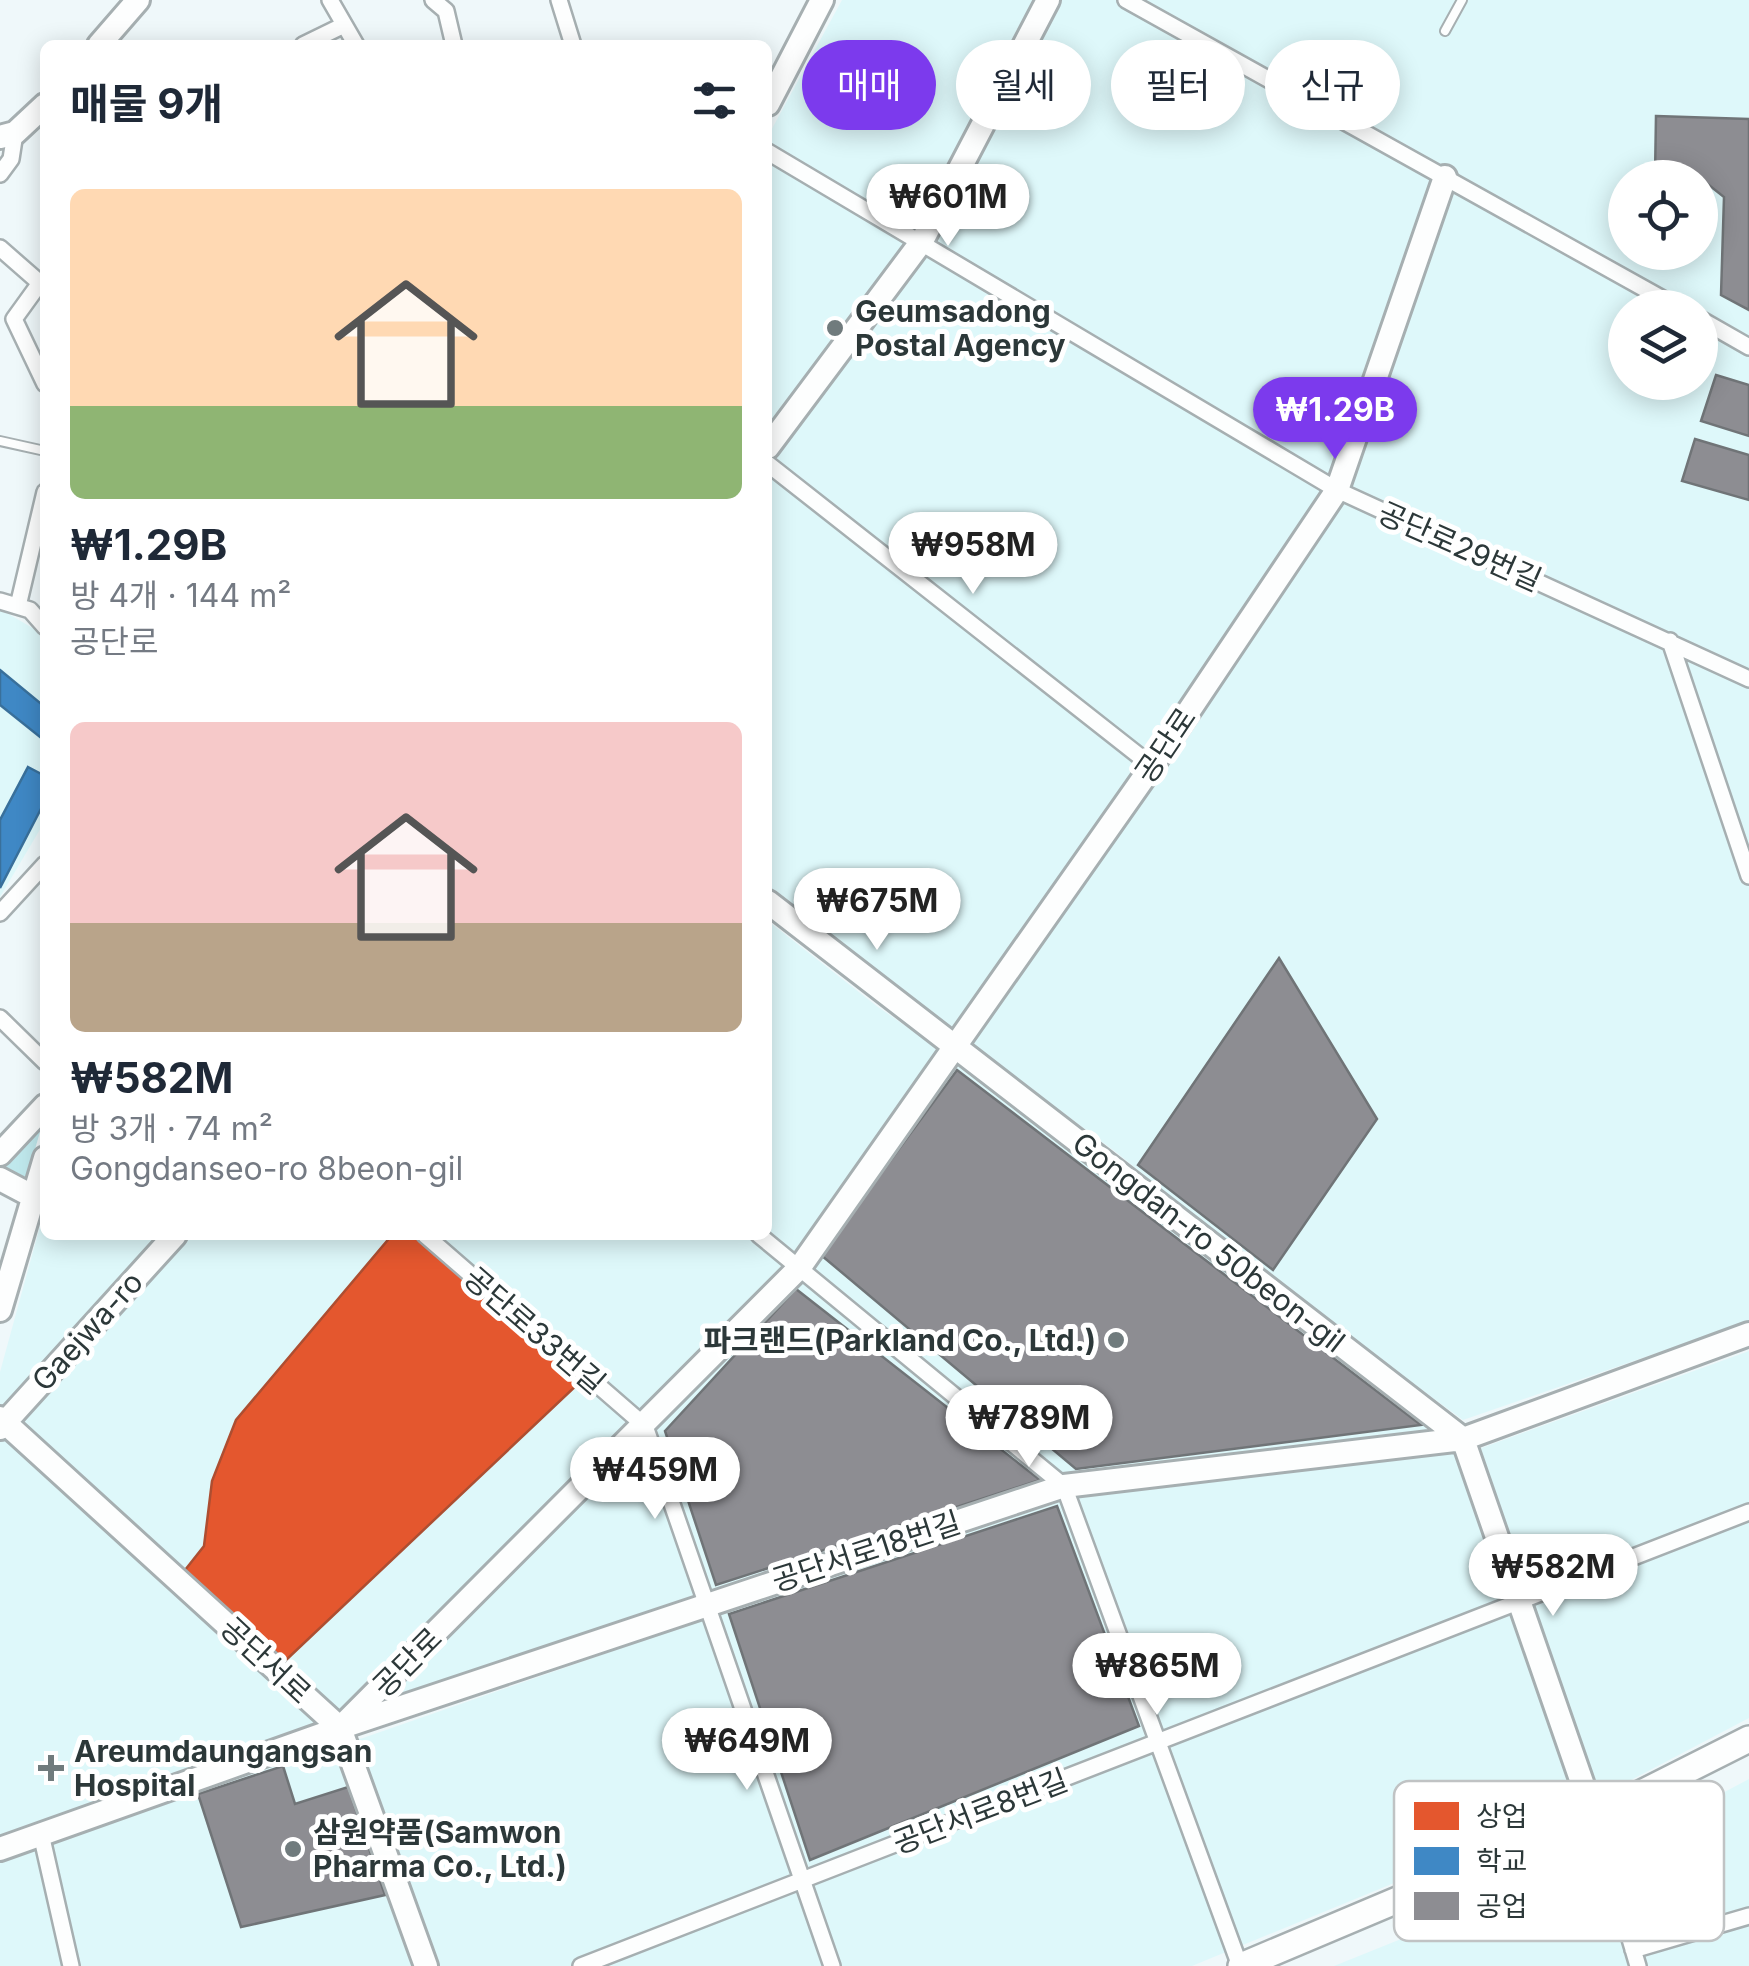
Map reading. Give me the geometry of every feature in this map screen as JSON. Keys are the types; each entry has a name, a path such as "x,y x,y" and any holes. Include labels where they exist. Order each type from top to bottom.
{"main road":[{"path":"1666,1781 1749,1739"},
{"path":"1240,1966 1394,1901"}],"street":[{"path":"103,40 138,0"},
{"path":"433,0 446,11 453,40"},
{"path":"559,0 571,40"},
{"path":"772,96 822,0"},
{"path":"772,442 922,242 1048,0"},
{"path":"1126,0 1646,290"},
{"path":"334,1 353,40"},
{"path":"314,40 344,25"},
{"path":"0,174 11,159 8,135 40,116"},
{"name":"공단로29번길","path":"772,154 1337,490 1749,679"},
{"name":"공단로","path":"0,1849 340,1728 800,1267 1152,766 1337,490 1445,178"},
{"path":"0,248 38,294 14,320 40,374"},
{"path":"1718,330 1749,347"},
{"path":"772,467 1152,766"},
{"path":"18,606 40,513"},
{"path":"0,601 30,610 40,621"},
{"path":"1670,641 1749,876"},
{"path":"0,913 40,869"},
{"name":"Gongdan-ro 50beon-gil","path":"772,905 1463,1439"},
{"path":"0,1018 40,1057"},
{"path":"0,1154 40,1111"},
{"path":"0,1310 40,1176"},
{"path":"0,1179 34,1197"},
{"name":"Gaejwa-ro","path":"2,1422 170,1240"},
{"name":"공단로33번길","path":"431,1240 645,1426"},
{"path":"765,1240 1064,1486 1240,1966"},
{"name":"공단서로18번길","path":"340,1728 1064,1486 1463,1439 1749,1334"},
{"name":"공단서로","path":"2,1422 340,1728 426,1966"},
{"path":"645,1426 832,1966"},
{"path":"1463,1439 1582,1781"},
{"name":"공단서로8번길","path":"581,1966 1749,1512"},
{"path":"40,1834 71,1966"},
{"path":"1724,1925 1749,1916"},
{"path":"1635,1958 1681,1941"}],"lane":[{"path":"1445,31 1462,0"},
{"path":"0,441 40,450"}],"shaded area":[{"path":"842,0 1749,0 1749,1321 1463,1420 1288,1292 1117,1153 772,895 772,129 802,74 802,130 936,130 936,40 820,40"},
{"path":"0,609 40,636 40,829 0,897"},
{"path":"772,924 878,1007 996,1088 1436,1429 1026,1490 364,1707 0,1838 0,1372 40,1226 40,1240 772,1240"},
{"path":"40,1121 26,1180 0,1167"},
{"path":"1749,1351 1749,1718 1629,1781 1394,1781 1394,1883 1192,1966 0,1966 0,1862 320,1749 363,1738 1040,1502 1476,1450"},
{"path":"1749,1779 1749,1966 1334,1966 1396,1941 1724,1941 1724,1792"}],"building: 상업":[{"path":"388,1240 423,1240 580,1382 285,1661 185,1570 204,1546 212,1481 236,1420"}],"building: 학교":[{"path":"0,670 40,703 40,737 0,705"},
{"path":"28,767 40,773 40,811 0,888 0,820"}],"building: 공업":[{"path":"1656,116 1749,119 1749,310 1721,295 1724,197 1718,192 1718,160 1655,160"},
{"path":"1718,376 1749,385 1749,436 1701,421 1708,400 1718,400"},
{"path":"1695,439 1749,455 1749,500 1682,481"},
{"path":"1279,958 1377,1119 1273,1270 1138,1165"},
{"name":"파크랜드(Parkland Co., Ltd.)","path":"957,1070 1421,1425 1076,1469 821,1255"},
{"path":"796,1289 1040,1480 716,1585 665,1431"},
{"path":"1057,1506 1139,1726 810,1860 729,1614"},
{"name":"삼원약품(Samwon Pharma Co., Ltd.)","path":"283,1766 295,1804 348,1787 385,1895 241,1927 198,1794"}],"place":[{"name":"Geumsadong Postal Agency","path":"835,328"},
{"name":"파크랜드(Parkland Co., Ltd.)","path":"1116,1340"},
{"name":"Areumdaungangsan Hospital","path":"51,1768"},
{"name":"삼원약품(Samwon Pharma Co., Ltd.)","path":"293,1849"}]}
